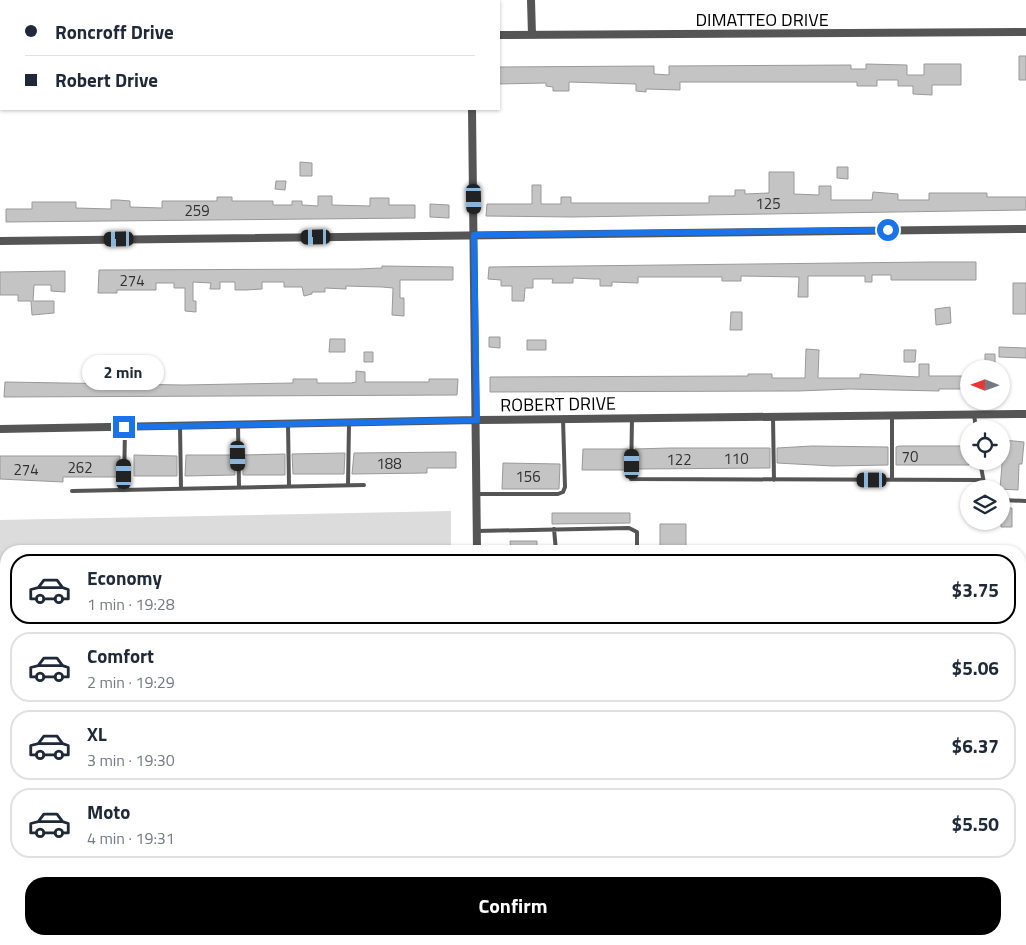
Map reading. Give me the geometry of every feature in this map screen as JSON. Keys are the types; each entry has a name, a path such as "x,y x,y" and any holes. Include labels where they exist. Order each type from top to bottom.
{"street":[{"path":"531,0 532,35"},
{"name":"DIMATTEO DRIVE","path":"500,35 1026,32"},
{"path":"472,110 477,545"},
{"path":"0,241 1026,229"},
{"name":"ROBERT DRIVE","path":"0,430 477,420 1026,414"}],"lane":[{"path":"974,414 975,420"},
{"path":"892,415 892,480"},
{"path":"773,416 774,480"},
{"path":"632,418 632,479 960,480"},
{"path":"477,494 558,494 563,492 563,419"},
{"path":"348,485 349,422"},
{"path":"288,424 289,486"},
{"path":"238,425 239,487"},
{"path":"180,426 181,489"},
{"path":"124,427 124,490"},
{"path":"981,470 983,480"},
{"path":"72,491 364,485"},
{"path":"1010,500 1026,501"},
{"path":"477,531 629,528 637,532 637,545"},
{"path":"554,529 555,545"}],"shaded area":[{"path":"451,511 451,545 0,545 0,520"}],"building":[{"path":"1019,56 1026,56 1026,80 1019,80"},
{"path":"866,64 907,65 907,75 924,75 924,64 961,64 961,85 932,85 932,95 913,94 913,86 898,86 898,80 877,80 877,86 857,86 857,82 680,82 680,90 646,89 646,92 636,91 636,84 569,82 569,91 553,91 553,87 546,86 546,83 500,84 500,67 654,66 654,74 669,75 669,66 851,65 851,69 866,69"},
{"path":"300,162 312,163 312,176 300,176"},
{"path":"837,167 848,167 848,179 837,178"},
{"path":"769,172 794,172 794,194 819,195 819,186 831,186 831,200 872,200 873,192 898,194 898,200 929,200 929,193 987,193 987,197 1026,197 1026,210 572,217 486,216 487,204 532,204 532,185 541,185 541,204 561,204 561,197 571,197 571,203 709,203 709,196 735,196 735,190 745,190 745,194 769,193"},
{"path":"276,181 286,181 285,190 275,189"},
{"path":"318,196 332,196 332,205 370,206 370,198 389,198 389,205 415,205 415,218 6,222 6,209 32,209 32,202 76,202 76,208 111,209 111,200 118,200 130,201 130,207 162,208 162,201 217,201 217,197 232,197 232,201 273,201 273,205 292,205 292,201 302,201 302,205 318,206"},
{"path":"430,204 449,205 449,218 430,217"},
{"path":"976,262 976,280 891,280 891,275 872,275 872,282 865,282 865,276 808,276 808,297 798,297 799,277 741,276 741,281 722,281 722,277 638,277 638,283 612,282 612,286 600,286 600,279 573,278 573,283 552,283 553,279 533,279 533,288 525,288 524,301 512,301 512,286 501,286 501,280 488,279 489,267"},
{"path":"382,266 453,267 453,280 400,280 400,298 404,298 404,316 392,315 393,288 382,287 346,286 346,289 325,288 325,292 312,292 312,294 304,296 302,287 284,287 284,282 262,282 262,289 235,290 235,282 220,282 220,289 210,289 211,283 193,282 193,301 196,301 196,312 185,311 185,288 174,288 174,283 156,283 156,290 117,290 117,293 98,293 99,270 358,269 382,268"},
{"path":"65,271 65,292 51,291 51,285 34,285 33,301 54,301 54,313 32,315 31,301 18,301 18,295 0,295 0,272"},
{"path":"1013,283 1026,283 1026,314 1013,314"},
{"path":"950,307 951,323 936,325 935,309"},
{"path":"731,312 742,312 742,330 730,330"},
{"path":"489,337 500,337 500,348 489,347"},
{"path":"330,339 345,339 345,352 329,352"},
{"path":"527,340 546,340 546,350 527,350"},
{"path":"999,347 1026,348 1026,358 999,357"},
{"path":"806,349 819,350 818,378 860,378 860,374 919,377 919,364 929,364 929,376 960,376 960,389 939,389 939,391 850,389 798,391 490,392 490,377 748,376 748,374 772,374 772,378 805,378"},
{"path":"904,350 916,350 915,362 904,362"},
{"path":"364,352 373,352 373,362 364,362"},
{"path":"985,354 995,354 995,360 985,360"},
{"path":"356,371 365,372 365,382 429,382 429,379 458,379 457,395 4,397 5,382 183,385 293,383 293,379 317,379 317,383 351,383 356,382"},
{"path":"1010,441 1024,442 1022,464 1019,464 1018,490 1010,490 1010,480 1001,480 1002,470 1010,470"},
{"path":"812,446 888,447 888,465 833,466 777,463 777,448"},
{"path":"960,446 960,465 896,465 896,447"},
{"path":"770,448 770,468 635,469 635,449"},
{"path":"583,449 628,449 627,470 582,470"},
{"path":"456,452 456,468 427,468 427,473 352,474 354,453"},
{"path":"345,453 344,474 293,474 292,454"},
{"path":"285,454 285,475 243,475 243,455"},
{"path":"134,455 177,456 177,476 134,476"},
{"path":"186,455 235,455 235,475 185,476"},
{"path":"0,456 120,456 119,477 63,477 63,482 0,479"},
{"path":"503,463 560,464 559,489 502,489"},
{"path":"1010,508 1012,508 1012,527 1010,527"},
{"path":"552,513 630,513 630,523 552,524"},
{"path":"660,524 686,524 686,545 660,545"},
{"path":"510,541 537,541 537,545 510,545"}],"route":[{"path":"124,427 477,420 474,235 888,230"}]}
